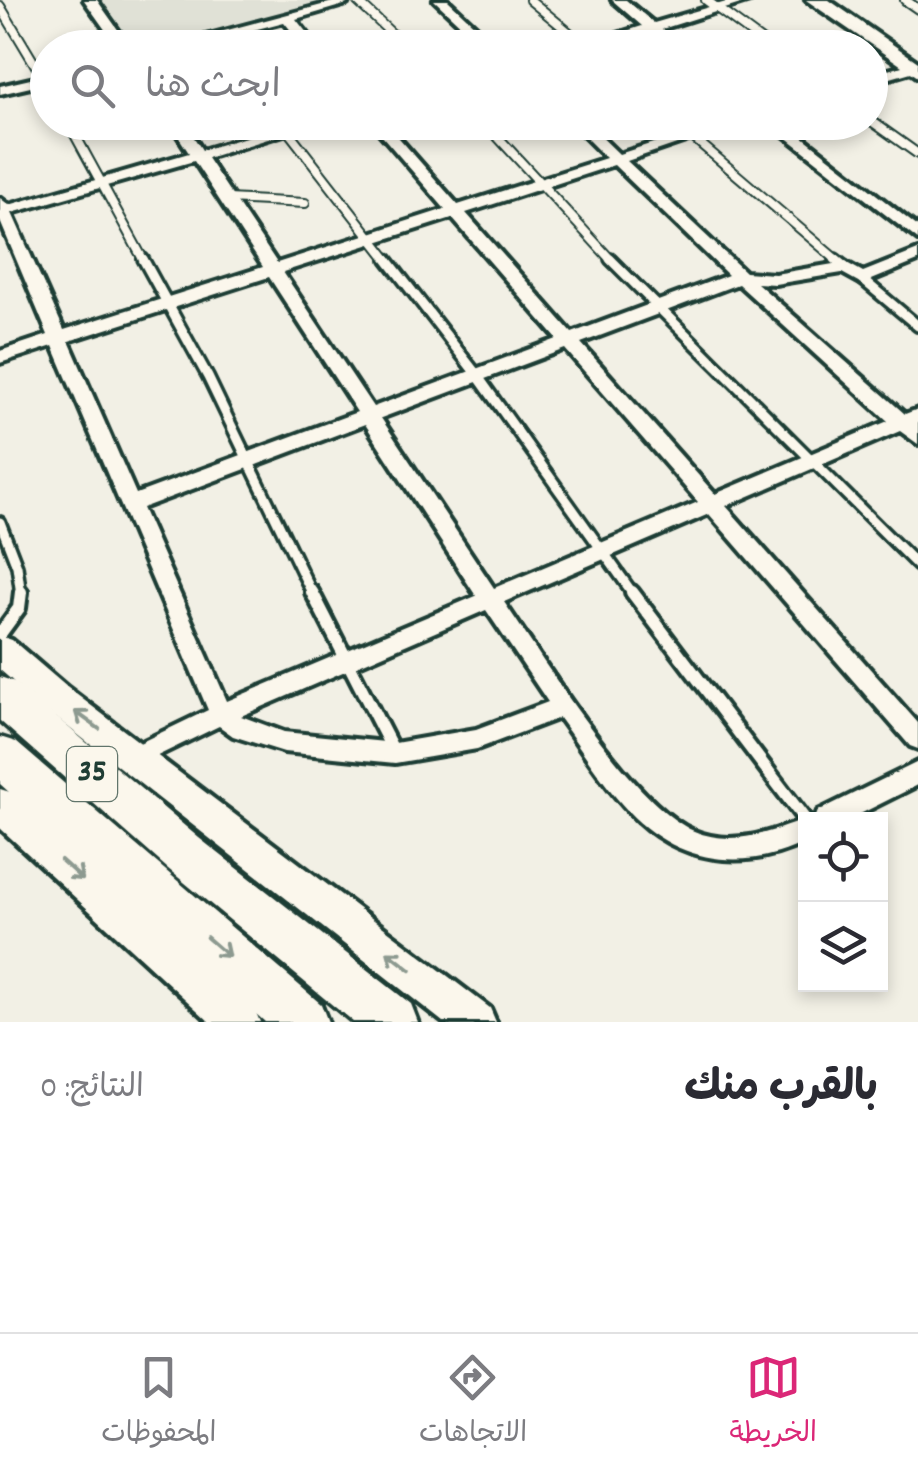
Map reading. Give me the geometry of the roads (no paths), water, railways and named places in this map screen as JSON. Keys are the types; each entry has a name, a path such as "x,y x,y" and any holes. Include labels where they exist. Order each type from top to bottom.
{"highway":[{"name":"35","path":"0,695 183,852 393,1022"},
{"name":"35","path":"0,756 300,1019"}],"street":[{"path":"90,0 112,30"},
{"path":"440,0 473,30"},
{"path":"618,0 656,30"},
{"path":"642,30 712,4 747,0"},
{"path":"816,0 864,30"},
{"path":"844,0 878,30"},
{"path":"250,30 339,2"},
{"path":"287,17 298,30"},
{"path":"888,38 916,63"},
{"path":"888,45 916,63"},
{"path":"888,73 916,63"},
{"path":"0,90 30,84"},
{"path":"188,140 490,599 563,706 638,805 686,840 738,850 798,834"},
{"path":"244,140 102,183 1,208 220,714 241,729 284,742 394,753 477,739 563,706"},
{"path":"394,140 565,341 714,504 918,739"},
{"path":"135,756 220,714 810,462 913,425 740,277 596,140"},
{"path":"0,357 679,140"},
{"path":"797,140 918,235"},
{"path":"131,504 740,277 775,278 846,267 862,279 918,255"},
{"path":"0,650 56,698 476,1022"},
{"path":"842,812 918,773"},
{"path":"0,805 240,1022"}],"lane":[{"path":"530,0 565,30"},
{"path":"905,0 918,8"},
{"path":"339,2 362,1 390,30"},
{"path":"712,4 747,30"},
{"path":"0,6 30,55"},
{"path":"888,133 918,154"},
{"path":"78,140 249,460 344,661 394,753"},
{"path":"294,140 477,374 601,552 799,812"},
{"path":"502,140 654,307 918,566"},
{"path":"696,140 846,267"},
{"path":"228,198 305,202"},
{"path":"862,279 918,326"},
{"path":"0,522 23,594 21,612 0,634"}]}
